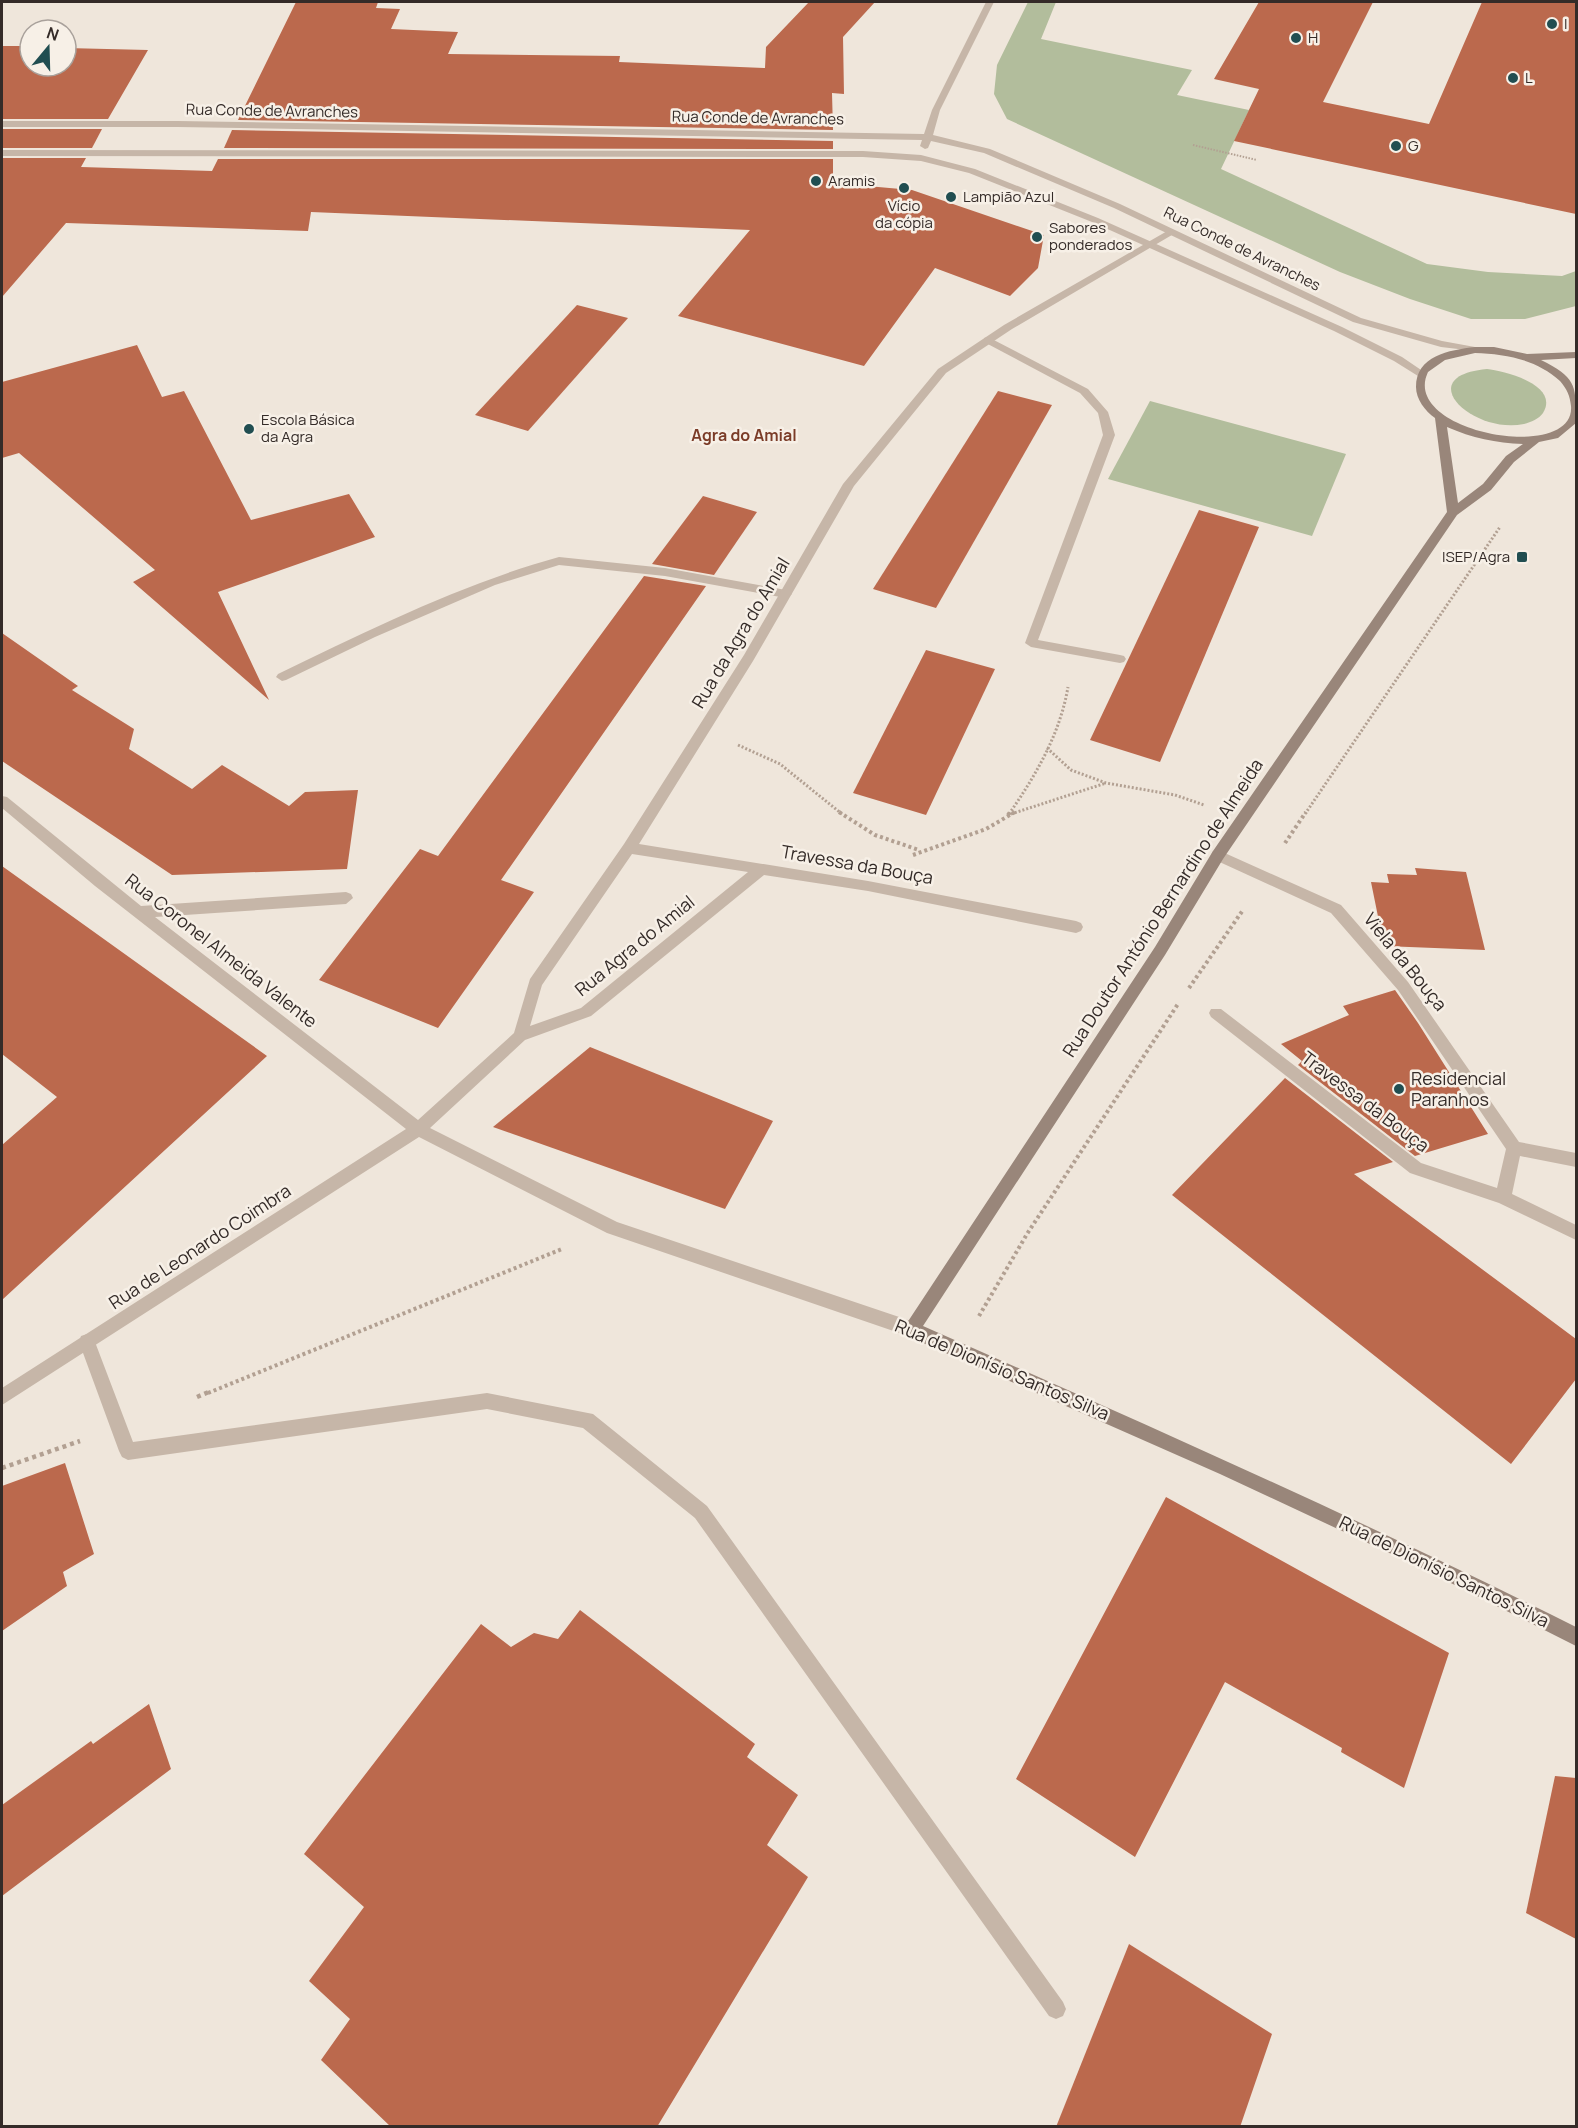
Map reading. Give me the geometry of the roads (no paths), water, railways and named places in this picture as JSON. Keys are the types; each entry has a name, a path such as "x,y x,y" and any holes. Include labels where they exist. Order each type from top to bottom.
{"main road":[{"path":"1471,349 1497,350 1526,357 1549,368 1564,380 1575,396 1576,410 1569,425 1555,435 1534,441 1509,442 1460,429 1440,417 1426,402 1420,388 1422,374 1431,362 1448,354 1471,349"},
{"path":"1526,357 1576,355"},
{"path":"1440,417 1454,512"},
{"name":"Rua Doutor António Bernardino de Almeida","path":"911,1329 1160,951 1218,855 1454,512 1487,487 1510,459 1534,441"},
{"name":"Rua de Dionísio Santos Silva","path":"911,1329 1247,1478 1421,1559 1576,1637"}],"street":[{"path":"921,158 936,110 990,2"},
{"name":"Rua Conde de Avranches","path":"2,124 178,124 928,136 987,151 1117,206 1357,320 1441,344 1471,349"},
{"name":"Rua Conde de Avranches","path":"2,153 863,154 921,158 972,171 1095,220 1355,337 1422,374"},
{"name":"Rua da Agra do Amial","path":"520,1036 535,983 629,848 704,730 749,658 849,484 942,371 988,340 1172,232"},
{"path":"988,340 1084,391 1103,412 1109,435 1031,643 1120,659"},
{"path":"282,677 371,634 491,582 558,561 665,572 786,594"},
{"name":"Rua Coronel Almeida Valente","path":"2,801 139,912 418,1129"},
{"name":"Travessa da Bouça","path":"629,848 868,886 1076,927"},
{"name":"Viela da Bouça","path":"1218,855 1336,909 1403,986 1514,1148"},
{"name":"Rua Agra do Amial","path":"520,1036 586,1012 762,868"},
{"path":"139,912 346,898"},
{"name":"Travessa da Bouça","path":"1216,1013 1416,1168 1503,1197 1576,1233"},
{"path":"418,1129 520,1036"},
{"name":"Rua de Dionísio Santos Silva","path":"418,1129 613,1228 911,1329"},
{"name":"Rua de Leonardo Coimbra","path":"2,1397 418,1129"},
{"path":"1503,1197 1514,1148 1576,1161"},
{"path":"87,1342 128,1451 487,1401 587,1420 701,1512 1056,2009"}],"place":[{"name":"I","path":"1552,24"},
{"name":"H","path":"1296,38"},
{"name":"L","path":"1513,78"},
{"name":"G","path":"1396,146"},
{"name":"Aramis","path":"816,181"},
{"name":"Vício da cópia","path":"904,188"},
{"name":"Lampião Azul","path":"951,197"},
{"name":"Sabores ponderados","path":"1037,237"},
{"name":"Escola Básica da Agra","path":"249,429"},
{"name":"ISEP/Agra","path":"1522,557"},
{"name":"Residencial Paranhos","path":"1399,1089"}],"district":[{"name":"Agra do Amial","path":"744,435"}]}
